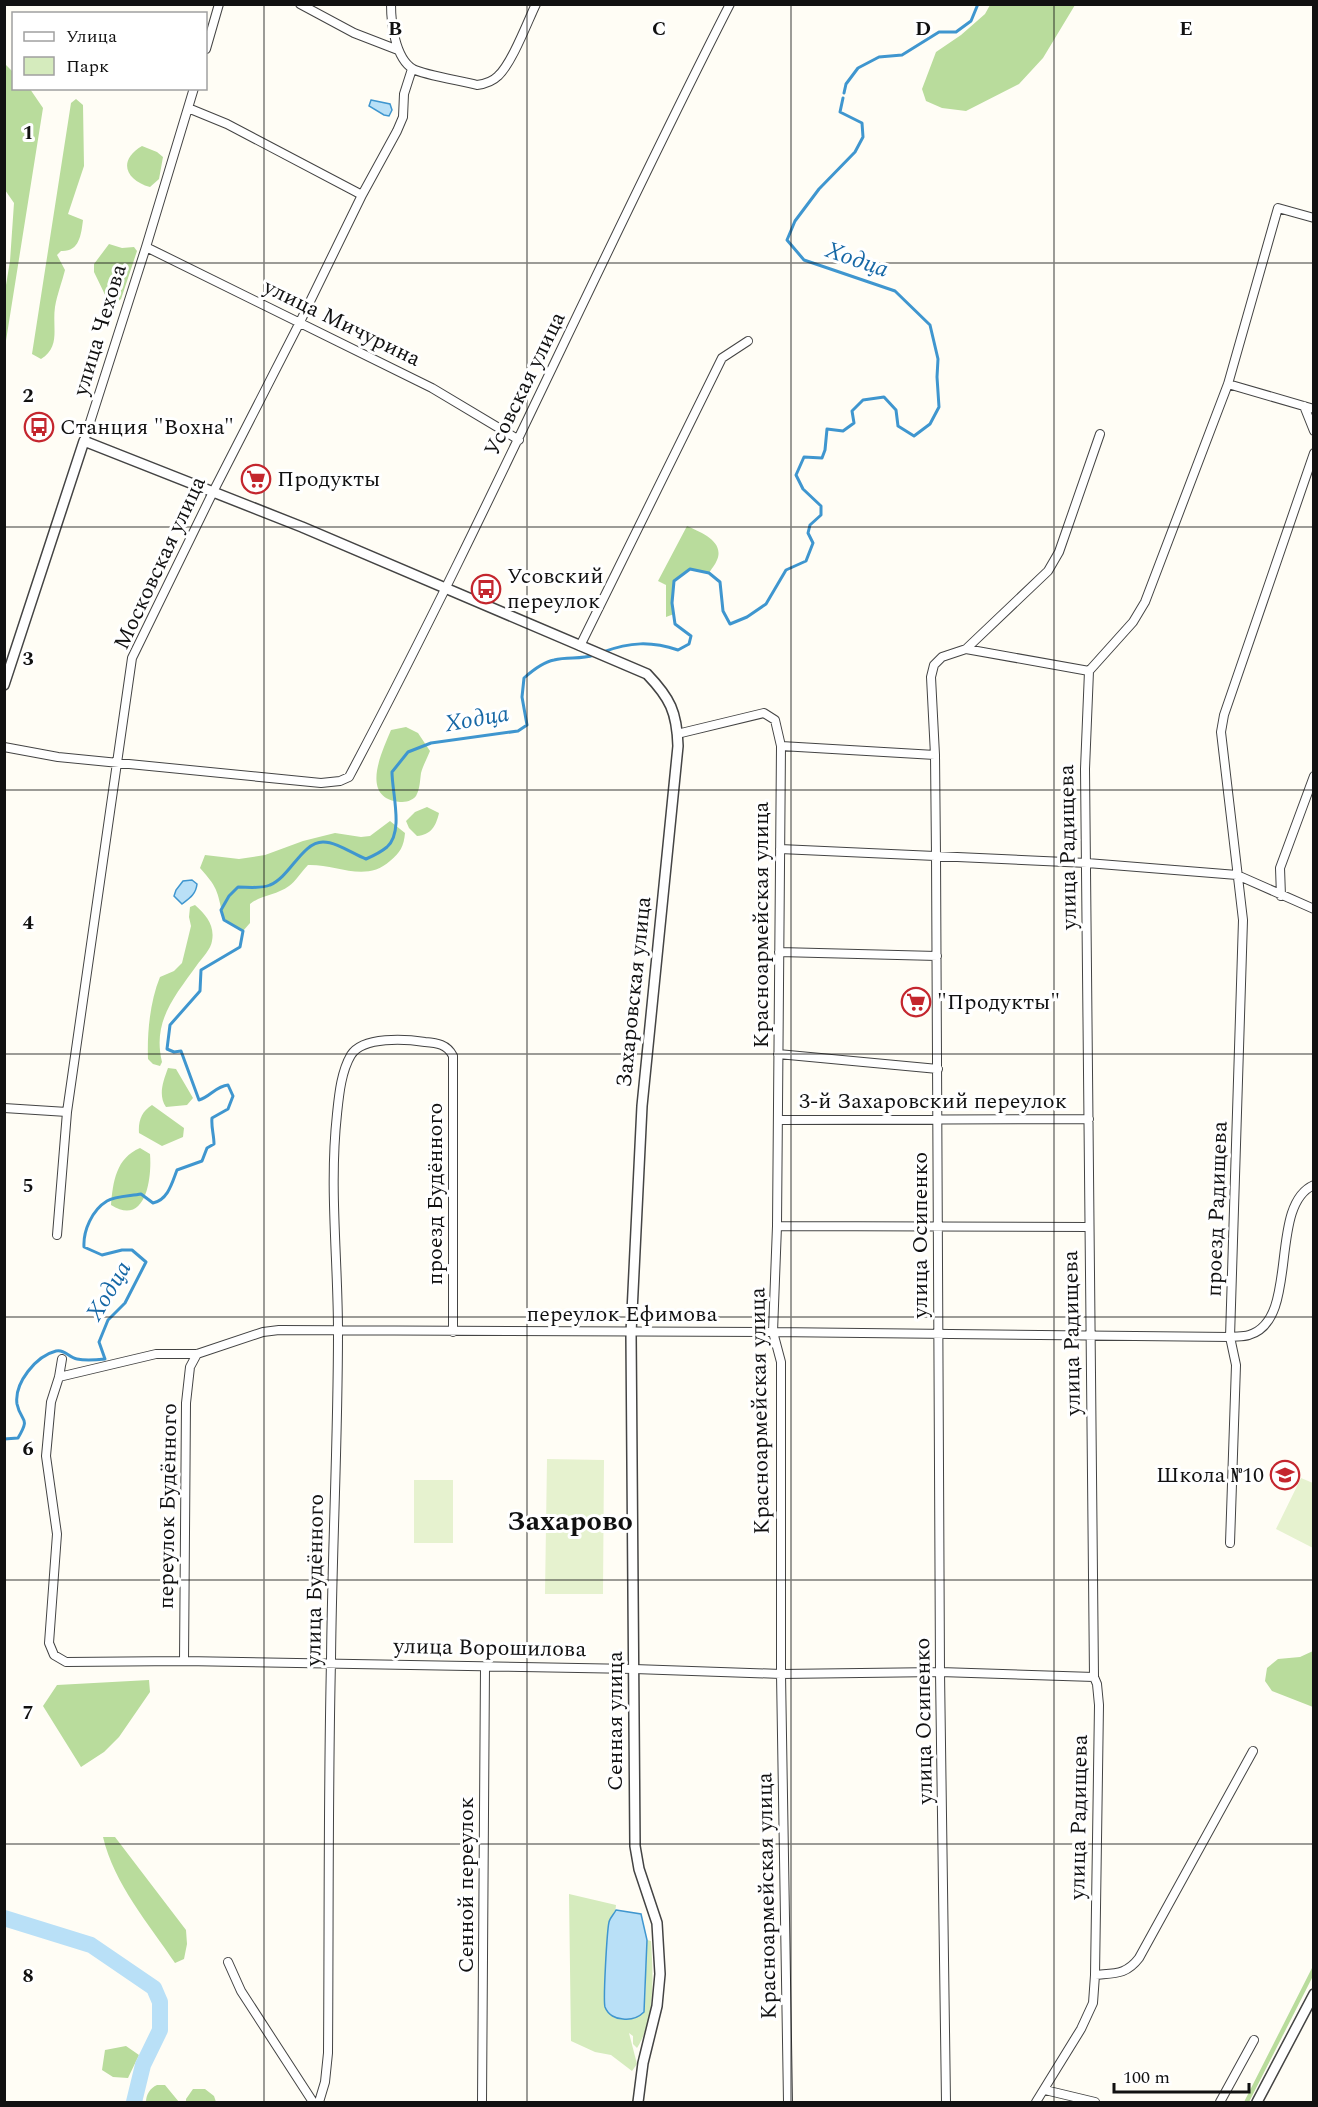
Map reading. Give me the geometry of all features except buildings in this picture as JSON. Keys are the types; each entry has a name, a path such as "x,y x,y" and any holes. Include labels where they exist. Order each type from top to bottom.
{"street":[{"path":"207,46 219,4"},
{"path":"300,4 354,33 398,50"},
{"path":"391,4 391,24 398,50 412,69 477,85 488,84 500,76 536,4"},
{"name":"Усовская улица","path":"117,763 321,783 340,781 349,777 519,440 730,4"},
{"name":"Московская улица","path":"57,1234 67,1112 132,658 362,195 397,131 403,117 404,94 412,69"},
{"name":"улица Чехова","path":"4,685 146,247 193,90"},
{"path":"188,108 227,124 362,195"},
{"path":"966,649 1089,671 1132,622 1145,602 1228,384 1278,208 1314,218"},
{"name":"улица Мичурина","path":"146,247 432,388 519,440"},
{"path":"84,441 302,527 580,646 722,358 748,341"},
{"path":"1228,384 1314,409"},
{"path":"1304,406 1314,432"},
{"name":"улица Осипенко","path":"946,2103 940,1672 935,755 931,677 934,665 942,657 966,649 1048,571 1059,552 1100,434"},
{"name":"проезд Радищева","path":"1230,1543 1236,1365 1230,1337 1243,920 1221,732 1224,715 1314,453"},
{"name":"Захаровская улица","path":"580,646 647,674 666,696 673,709 677,734 642,1106 631,1333"},
{"name":"улица Радищева","path":"1036,2103 1081,2028 1093,2003 1095,1974 1099,1705 1094,1677 1090,1335 1085,769 1089,671"},
{"name":"Красноармейская улица","path":"677,734 764,713 775,720 781,746 777,1226 773,1332 781,1362 782,1674 788,2103"},
{"path":"781,746 935,755"},
{"path":"4,747 58,757 117,763"},
{"path":"1281,896 1281,868 1314,776"},
{"path":"780,849 1087,863 1238,875 1314,909"},
{"path":"779,952 937,956"},
{"name":"улица Будённого","path":"319,2103 325,2082 328,2052 331,1663 338,1332 334,1182 340,1088 353,1052 366,1044 413,1040 439,1043 449,1048 453,1056"},
{"path":"778,1054 938,1069"},
{"name":"проезд Будённого","path":"453,1056 453,1332"},
{"path":"4,1108 67,1112"},
{"name":"3-й Захаровский переулок","path":"778,1120 1089,1119"},
{"name":"переулок Ефимова","path":"59,1377 156,1354 197,1354 263,1332 279,1330 1230,1337 1250,1335 1266,1324 1274,1311 1280,1293 1284,1251 1294,1205 1304,1189 1314,1185"},
{"path":"777,1226 1089,1227"},
{"name":"Сенная улица","path":"631,1333 635,1846 639,1869 657,1923 660,1974 657,2006 643,2063 638,2103"},
{"name":"переулок Будённого","path":"184,1661 186,1403 190,1367 197,1354"},
{"path":"59,1377 62,1359"},
{"name":"улица Ворошилова","path":"59,1377 51,1402 46,1456 57,1534 49,1643 54,1655 66,1662 331,1663 782,1674 940,1672 1094,1677"},
{"name":"Сенной переулок","path":"482,2103 485,1667"},
{"path":"1095,1974 1123,1972 1139,1958 1253,1751"},
{"path":"228,1962 241,1990 313,2103"},
{"path":"1257,2103 1314,1994"},
{"path":"1220,2103 1254,2040"},
{"path":"1045,2090 1095,2103"}],"green space":[{"path":"990,5 1075,5 1043,58 1019,84 966,111 942,108 926,101 922,89 936,52 961,35 985,14"},
{"path":"5,64 12,71 12,90 31,90 43,108 5,347 5,291 10,261 14,203 5,190"},
{"path":"76,99 83,105 84,166 68,214 83,220 78,242 72,249 61,251 57,255 65,270 55,307 53,342 47,354 41,359 32,354 71,103"},
{"path":"142,146 163,157 159,179 150,187 135,180 128,170 129,158"},
{"path":"109,244 122,248 134,247 137,251 121,299 116,303 108,301 94,272 94,264"},
{"path":"687,526 710,538 719,553 709,573 690,569 674,581 672,603 674,614 666,617 666,585 658,581"},
{"path":"406,727 418,733 430,751 421,773 416,796 409,801 400,802 387,799 380,792 377,773 379,761 391,730"},
{"path":"427,807 439,813 438,818 429,832 417,836 406,821 415,812"},
{"path":"390,821 405,833 401,849 390,861 371,871 361,872 308,865 289,886 250,904 250,923 243,931 224,920 215,887 200,868 205,855 239,859 265,855 303,841 335,833 370,836"},
{"path":"195,905 209,921 213,935 212,941 181,987 163,1021 160,1034 162,1062 160,1066 148,1059 149,1028 154,996 160,977 174,971 182,963 191,926 190,907"},
{"path":"168,1068 176,1069 193,1098 187,1105 166,1107 162,1098 162,1088"},
{"path":"152,1105 184,1128 183,1137 162,1146 139,1133 141,1117"},
{"path":"140,1148 150,1154 148,1186 139,1205 132,1210 123,1210 111,1205 115,1179 121,1164 132,1152"},
{"path":"547,1459 604,1460 603,1594 545,1594"},
{"path":"1301,1478 1313,1483 1313,1548 1276,1529"},
{"path":"414,1480 453,1480 453,1543 414,1543"},
{"path":"1313,1651 1313,1707 1272,1691 1265,1681 1267,1668 1278,1659 1300,1657"},
{"path":"149,1680 150,1692 119,1737 104,1752 81,1767 43,1706 57,1685"},
{"path":"103,1837 115,1837 186,1930 187,1944 184,1959 175,1963 133,1903 115,1871"},
{"path":"569,1894 616,1905 609,1926 605,2006 645,2002 647,1940 651,1941 650,2010 637,2048 633,2044 633,2036 629,2033 637,2064 632,2071 611,2055 595,2052 571,2041"},
{"path":"1313,1966 1313,1976 1249,2102 1244,2102"},
{"path":"126,2046 139,2055 128,2078 113,2077 102,2070 105,2050"},
{"path":"157,2085 165,2085 179,2102 146,2102 149,2092"},
{"path":"193,2089 205,2089 214,2096 216,2102 186,2102"}],"water":[{"path":"371,100 390,104 392,110 389,116 369,106"},
{"path":"192,880 197,884 195,890 182,904 174,896 176,890 183,881"},
{"path":"616,1910 641,1914 647,1940 644,2012 632,2019 615,2017 605,2007 608,1928"}],"waterway":[{"name":"Ходца","path":"844,93 846,84 858,68 879,57 902,55 939,32 956,32 971,21 978,4"},
{"name":"Ходца","path":"603,652 622,646 640,644 659,645 678,650 689,644 691,636 675,624 672,603 674,581 690,569 709,573 720,582 723,611 730,624 747,617 766,604 786,570 806,561 813,543 808,533 810,525 821,515 821,506 803,489 796,475 804,457 822,458 827,429 843,431 854,423 852,411 863,400 884,397 896,410 898,426 914,436 930,424 939,407 938,359 930,325 895,291 804,260 787,240 795,221 819,189 855,152 863,137 862,123 840,112 843,98"},
{"name":"Ходца","path":"4,1439 18,1438 22,1431 24,1420 17,1404 19,1388 28,1372 41,1358 59,1351 77,1359 105,1359 99,1342 108,1320 125,1303 146,1262 132,1250 102,1255 84,1247 87,1228 93,1215 107,1201 119,1197 141,1194 153,1203 158,1201 169,1190 177,1170 202,1161 207,1148 214,1144 212,1118 228,1109 233,1096 228,1085 220,1087 199,1100 181,1051 174,1052 167,1049 170,1025 200,991 201,970 240,947 243,931 224,920 221,910 229,896 238,887 263,887 277,881 302,853 316,844 323,842 334,844 366,859 382,851 392,840 395,832 396,812 392,772 408,752 431,743 518,731 527,725 522,697 524,678 550,661 594,655"},
{"path":"4,1918 91,1945 154,1988 160,2002 160,2030 143,2065 134,2102"}],"place":[{"name":"Станция \"Вохна\"","path":"39,427"},
{"name":"Продукты","path":"256,479"},
{"name":"Усовский переулок","path":"486,589"},
{"name":"\"Продукты\"","path":"916,1002"},
{"name":"Школа №10","path":"1285,1475"}],"district":[{"name":"Захарово","path":"570,1521"}]}
